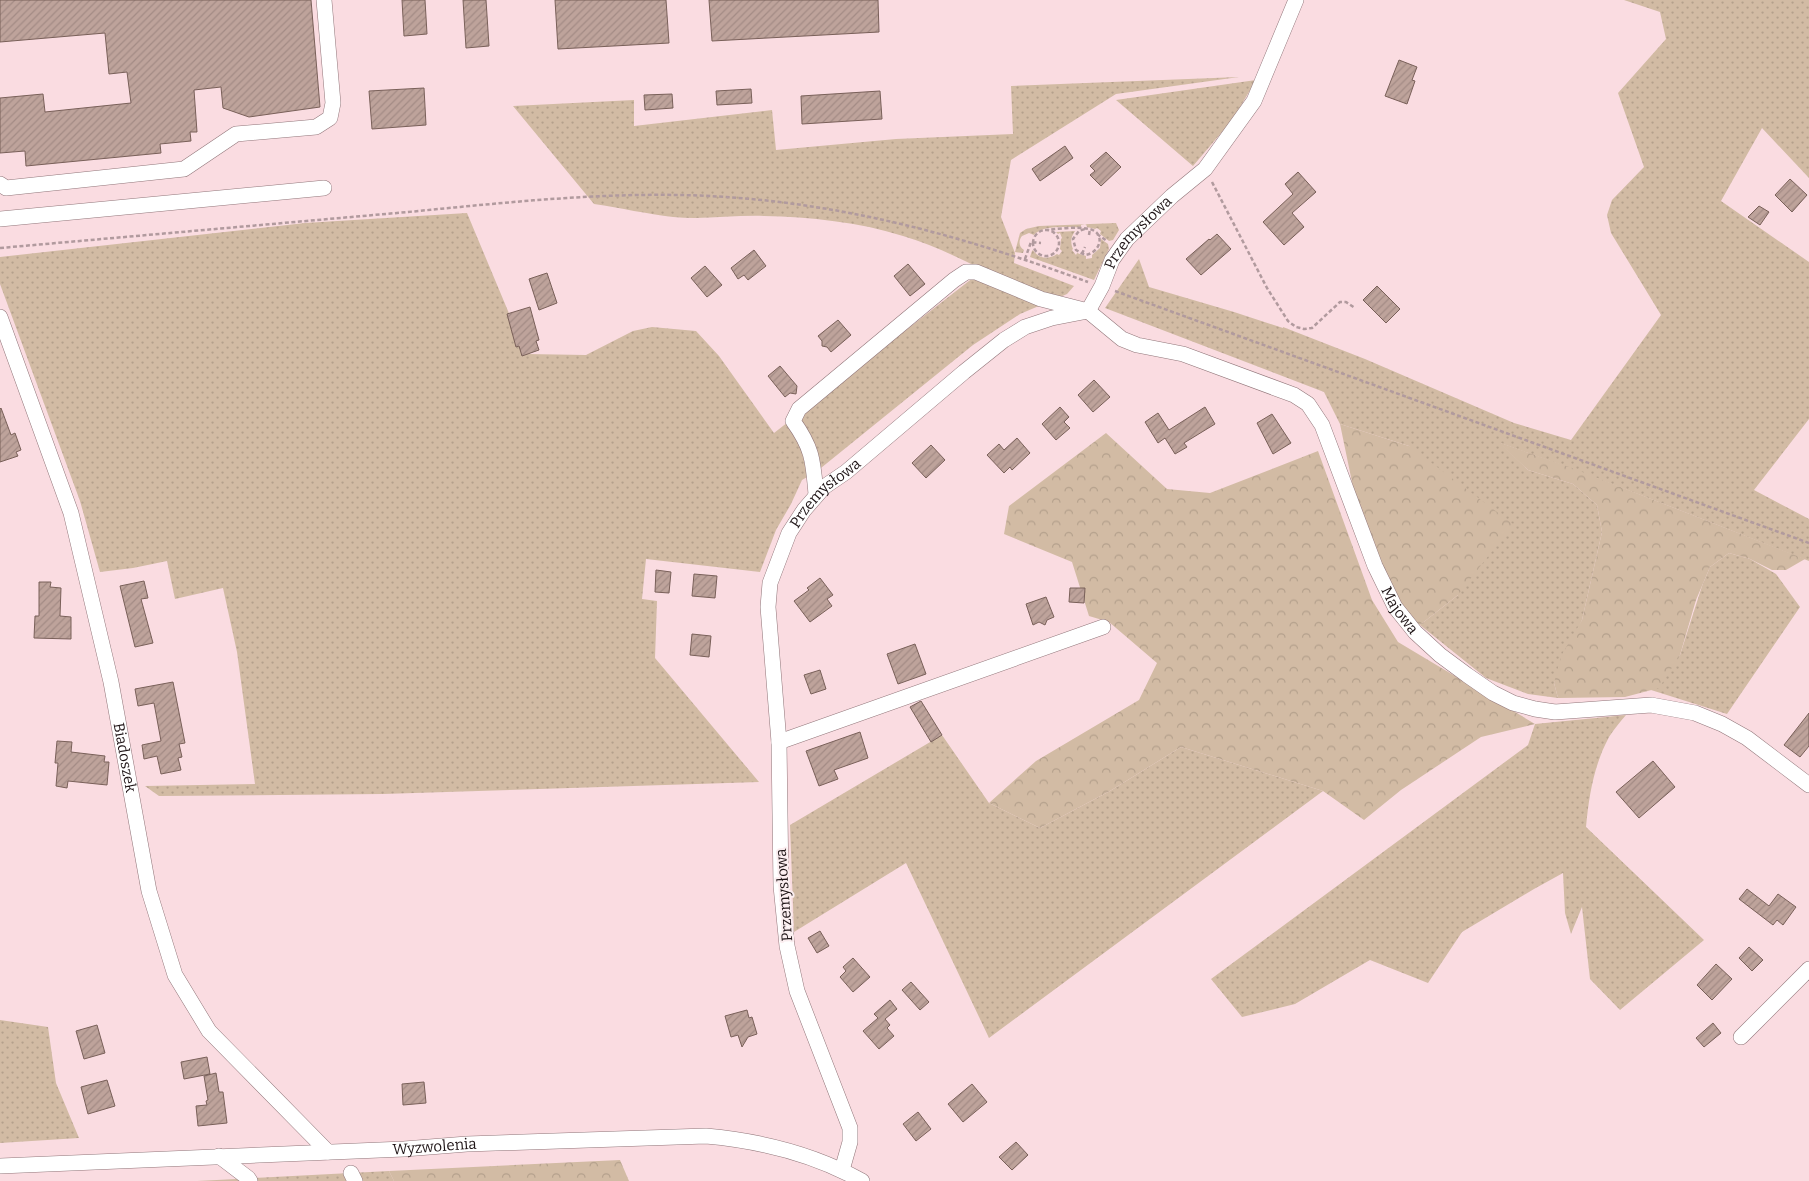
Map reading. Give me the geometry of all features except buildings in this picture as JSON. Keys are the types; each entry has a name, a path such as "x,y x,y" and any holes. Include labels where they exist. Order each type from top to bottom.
{"street":[{"path":"0,184 6,188 184,169 236,134 316,127 330,118 333,103 324,0"},
{"name":"Przemysłowa","path":"842,1170 850,1142 850,1128 797,991 787,946 781,886 779,742 768,607 770,583 789,532 816,494 846,472 1004,340 1025,327 1052,318 1088,311 1102,286 1112,260 1127,239 1172,196 1205,169 1254,101 1296,0"},
{"path":"0,219 324,188"},
{"path":"816,494 810,450 803,435 793,421 799,409 954,280 966,272 976,272 1041,298 1088,311"},
{"name":"Majowa","path":"1088,311 1122,339 1137,345 1183,354 1275,387 1294,395 1308,404 1322,425 1374,566 1395,607 1415,632 1440,654 1493,693 1513,703 1555,712 1651,705 1695,712 1747,738 1809,784"},
{"name":"Biadoszek","path":"0,317 71,513 111,682 149,892 175,975 209,1031 328,1152"},
{"path":"779,742 1103,627"},
{"path":"1741,1037 1809,969"},
{"name":"Wyzwolenia","path":"0,1166 468,1144 706,1136 740,1139 785,1150 842,1170 862,1181"},
{"path":"219,1156 250,1181"}],"path":[{"path":"1205,169 1259,273 1288,321 1296,327 1312,328 1340,302 1346,302 1355,308"},
{"path":"0,248 562,198 671,195 749,199 855,213 928,229 1025,259 1809,543"},
{"path":"1025,259 1036,234 1045,230 1085,229 1090,229 1098,236 1099,246 1092,254 1082,254 1076,250 1073,240 1079,231 1085,229"},
{"path":"1089,235 1090,229"},
{"path":"1033,242 1036,252 1044,256 1050,256 1056,252 1059,244 1058,238 1054,232 1045,230"},
{"path":"1033,242 1041,243"},
{"path":"1053,244 1059,244"},
{"path":"1082,254 1085,248"}],"green space":[{"path":"1624,0 1809,0 1809,178 1762,128 1721,201 1809,262 1809,419 1754,490 1809,519 1809,561 1500,443 1528,470 1573,484 1597,505 1602,532 1582,620 1554,683 1558,698 1528,694 1486,678 1420,625 1458,595 1409,446 1340,424 1324,392 1105,308 1139,259 1149,287 1283,327 1365,359 1514,423 1571,440 1661,315 1611,233 1607,215 1612,200 1644,167 1618,93 1666,39 1660,12"},
{"path":"1239,77 1116,94 1011,160 1001,217 1015,253 1014,263 1074,286 1067,294 1020,314 973,345 816,472 802,480 776,530 760,572 646,559 642,599 657,601 655,658 759,782 383,794 159,796 145,786 255,784 237,652 223,588 175,599 167,561 100,572 80,501 0,284 0,257 305,223 467,213 526,354 586,355 633,331 652,327 696,331 719,356 774,433 983,270 944,251 913,239 852,224 817,219 781,217 673,217 594,204 513,106 634,100 634,126 772,110 776,150 896,139 1013,134 1011,86"},
{"path":"1256,80 1233,119 1193,166 1116,100"},
{"path":"1116,223 1119,230 1113,240 1109,241 1100,234 1101,231 1097,228 1087,227 1086,224"},
{"path":"1085,224 1081,225 1081,227 1044,229 1034,235 1029,233 1022,236 1020,240 1020,246 1024,250 1023,253 1015,252 1020,233 1026,229 1039,226"},
{"path":"1075,231 1071,240 1072,250 1076,255 1077,253 1086,256 1086,259 1092,258 1092,255 1100,248 1101,239 1108,244 1109,249 1094,280 1030,257 1033,250 1044,258 1059,255 1062,251 1060,249 1062,238 1060,233 1056,232"},
{"path":"1340,424 1409,446 1513,524 1458,595 1420,625 1403,612 1359,516"},
{"path":"1106,433 1167,489 1210,493 1318,451 1372,600 1398,642 1535,724 1481,737 1401,790 1364,820 1323,791 1181,747 1110,791 1040,828 989,803 1036,761 1139,700 1157,663 1109,622 1089,616 1072,562 1004,534 1009,506"},
{"path":"1498,442 1572,468 1805,559 1786,570 1772,570 1750,559 1729,553 1710,567 1696,600 1680,655 1659,688 1625,697 1558,698 1554,683 1561,656 1582,620 1602,532 1597,505 1573,484 1528,470"},
{"path":"1729,553 1750,559 1776,574 1800,607 1727,714 1651,690 1680,655 1710,567"},
{"path":"1626,715 1609,737 1596,769 1586,827 1704,940 1620,1010 1590,979 1582,907 1571,934 1565,913 1563,873 1462,932 1428,983 1370,960 1295,1004 1242,1017 1211,979 1528,745 1535,724"},
{"path":"942,735 989,803 1040,828 1110,791 1181,747 1323,791 989,1038 906,863 794,932 790,825"},
{"path":"0,1020 48,1027 56,1083 79,1138 0,1143"},
{"path":"620,1160 629,1181 394,1181 389,1171"},
{"path":"389,1171 394,1181 197,1181"}]}
